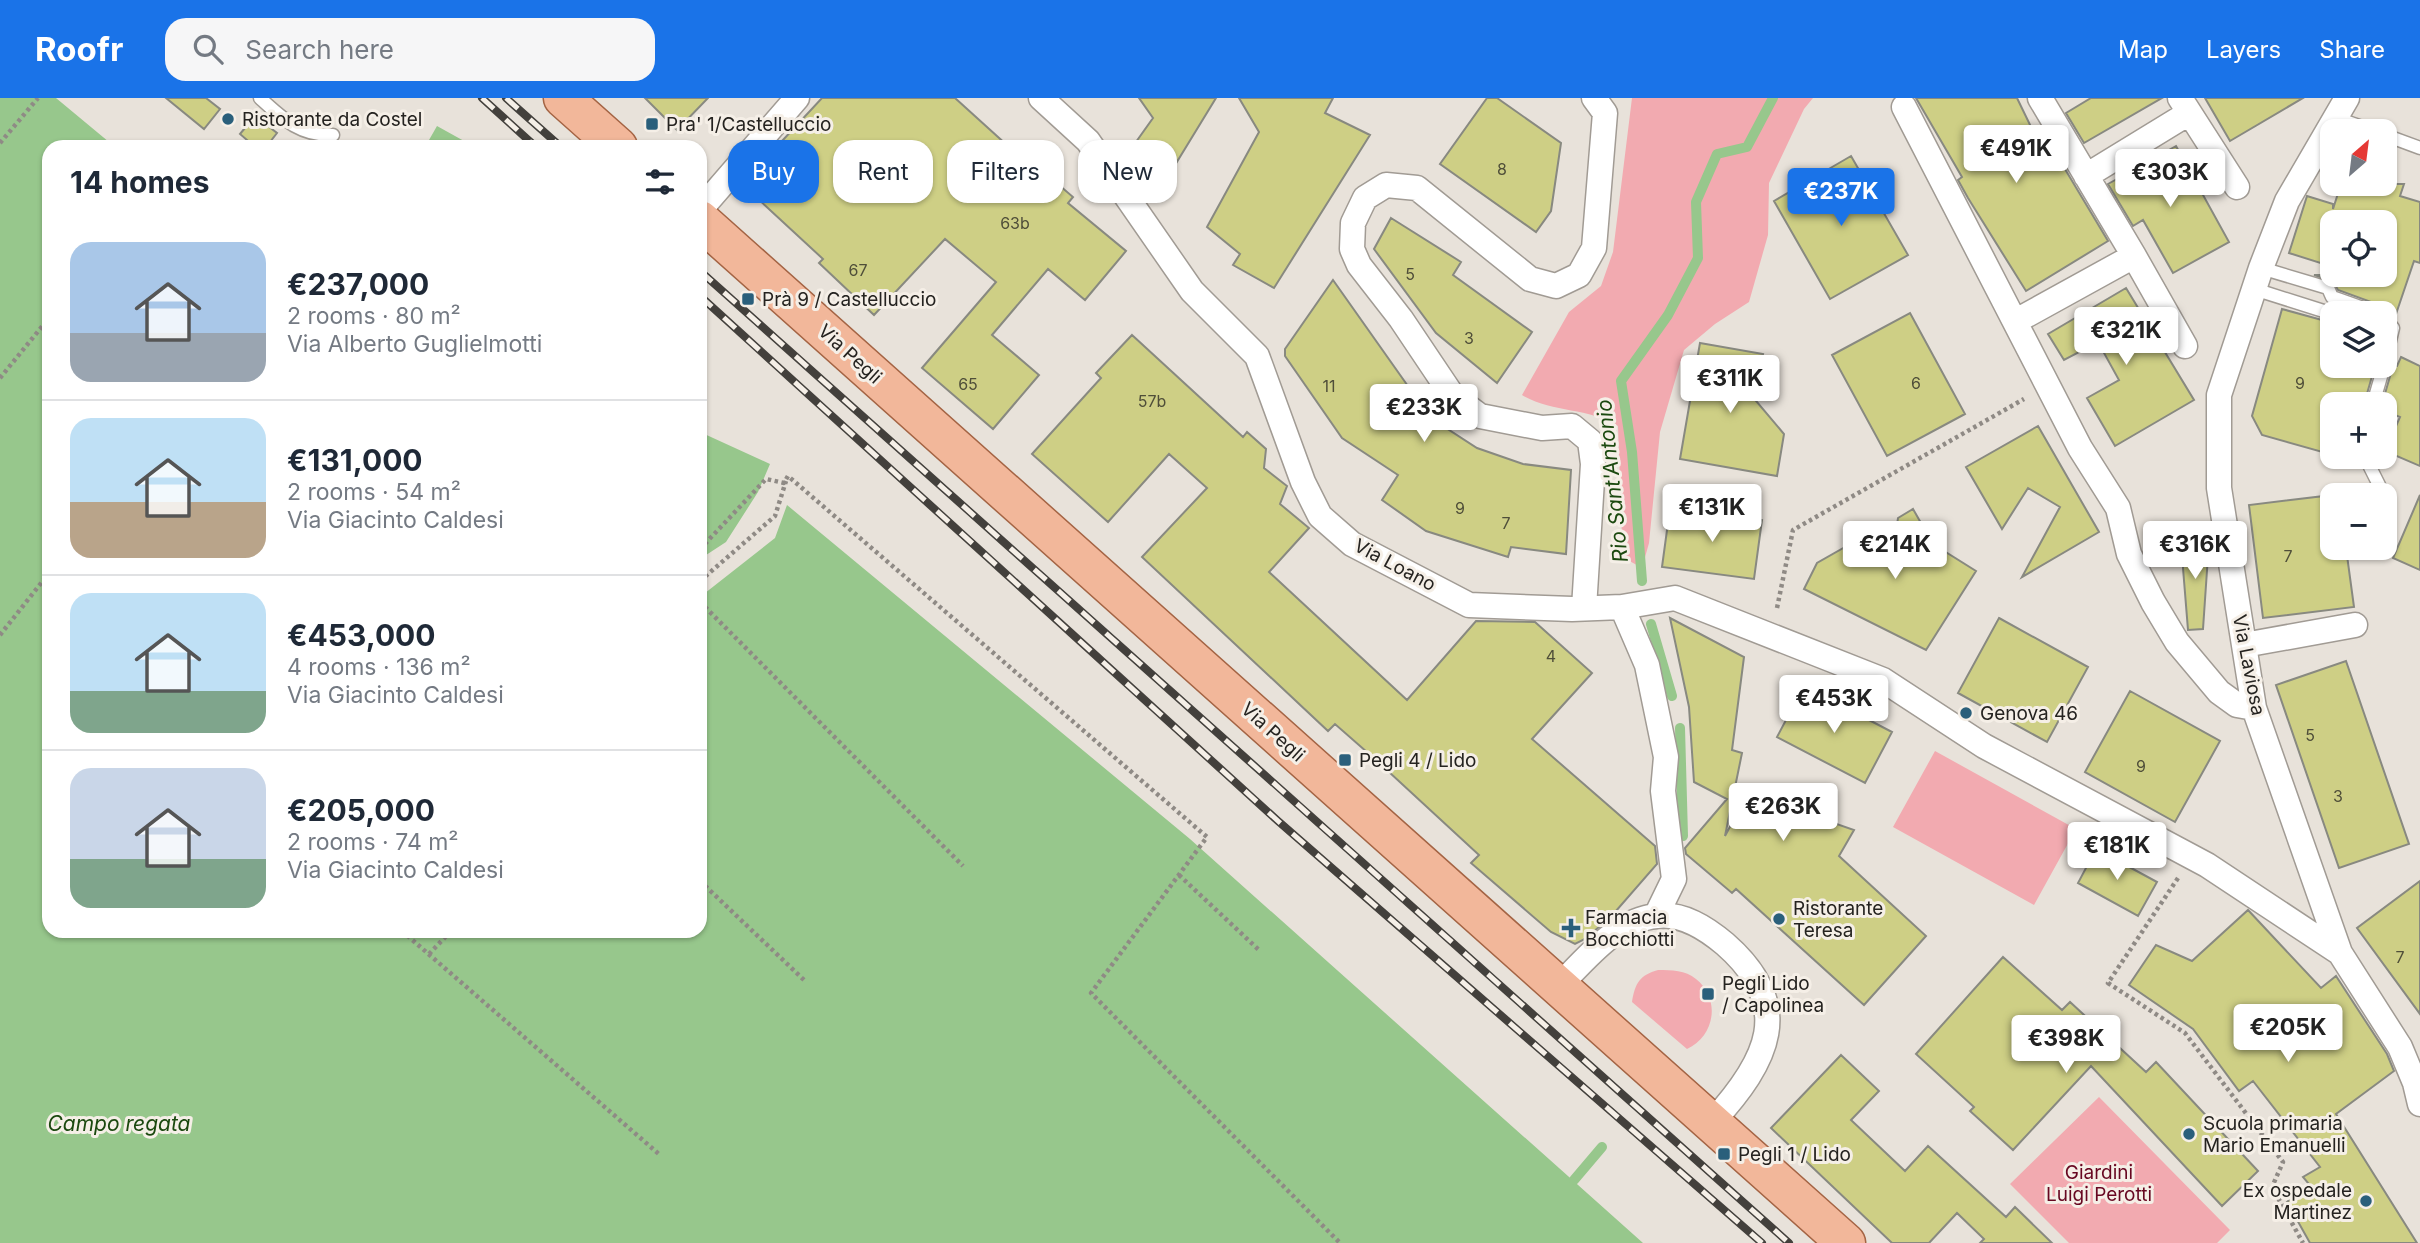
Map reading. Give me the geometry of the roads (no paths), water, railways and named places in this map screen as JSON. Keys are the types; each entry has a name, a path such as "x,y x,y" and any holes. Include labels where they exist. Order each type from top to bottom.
{"main road":[{"path":"563,98 610,140"},
{"name":"Via Pegli","path":"707,226 1558,987 1713,1121 1846,1243"}],"street":[{"path":"707,203 797,98"},
{"name":"Via Loano","path":"1041,98 1088,141 1192,291 1257,356 1303,482 1320,516 1352,544 1469,605 1622,607 1675,598 1883,680 1984,747 2192,857 2340,953"},
{"path":"1584,608 1593,464 1590,441 1572,426 1542,428 1480,416 1452,395 1401,319 1359,265 1352,249 1353,223 1365,198 1386,186 1417,188 1530,279 1556,286 1579,275 1594,248 1605,113 1594,98"},
{"path":"2040,98 2185,346"},
{"path":"2086,176 2185,105 2237,187"},
{"path":"1904,107 2080,448 2118,508 2129,554 2177,642 2219,692 2237,705 2255,708"},
{"name":"Via Laviosa","path":"2340,953 2255,708 2219,488 2219,395 2287,201 2341,108"},
{"path":"2016,321 2134,256"},
{"path":"1622,607 1647,665 1666,757 1663,791 1674,879 1657,916"},
{"path":"2244,645 2355,625"},
{"path":"1558,987 1607,940 1632,924 1657,916 1685,919 1713,933 1753,974 1766,997 1770,1020 1756,1065 1736,1095 1713,1121"},
{"path":"2340,953 2400,1047 2415,1083 2420,1104"}],"lane":[{"path":"260,98 291,126 315,136 333,135"},
{"path":"2341,108 2357,119"},
{"path":"2398,140 2420,148"},
{"path":"2258,278 2328,288 2332,297 2343,301"},
{"path":"2258,278 2320,308"}],"water":[{"name":"Campo regata","path":"0,98 56,98 107,140 42,140 42,938 707,938 707,591 775,538 787,505 1190,839 1643,1243 0,1243"},
{"path":"437,126 462,140 429,140"},
{"path":"707,435 770,464 758,492 726,542 707,554"}],"waterway":[{"name":"Rio Sant'Antonio","path":"1642,581 1632,452 1621,381 1668,315 1698,258 1696,202 1717,154 1747,147 1773,98"},
{"name":"Rio Sant'Antonio","path":"1651,624 1672,696"},
{"name":"Rio Sant'Antonio","path":"1680,728 1683,836"},
{"name":"Rio Sant'Antonio","path":"1574,1180 1602,1147"}],"railway":[{"path":"482,98 528,140"},
{"path":"506,98 553,140"},
{"path":"707,277 1789,1243"},
{"path":"707,302 1278,821 1762,1243"}],"place":[{"name":"Ristorante da Costel","path":"228,119"},
{"name":"Pra' 1/Castelluccio","path":"652,124"},
{"name":"Prà 9 / Castelluccio","path":"748,299"},
{"name":"Genova 46","path":"1966,713"},
{"name":"Pegli 4 / Lido","path":"1345,760"},
{"name":"Ristorante Teresa","path":"1779,919"},
{"name":"Farmacia Bocchiotti","path":"1571,928"},
{"name":"Pegli Lido / Capolinea","path":"1708,994"},
{"name":"Scuola primaria Mario Emanuelli","path":"2189,1134"},
{"name":"Pegli 1 / Lido","path":"1724,1154"},
{"name":"Ex ospedale Martinez","path":"2366,1201"}],"park label":[{"name":"Giardini Luigi Perotti","path":"2099,1183"}]}
